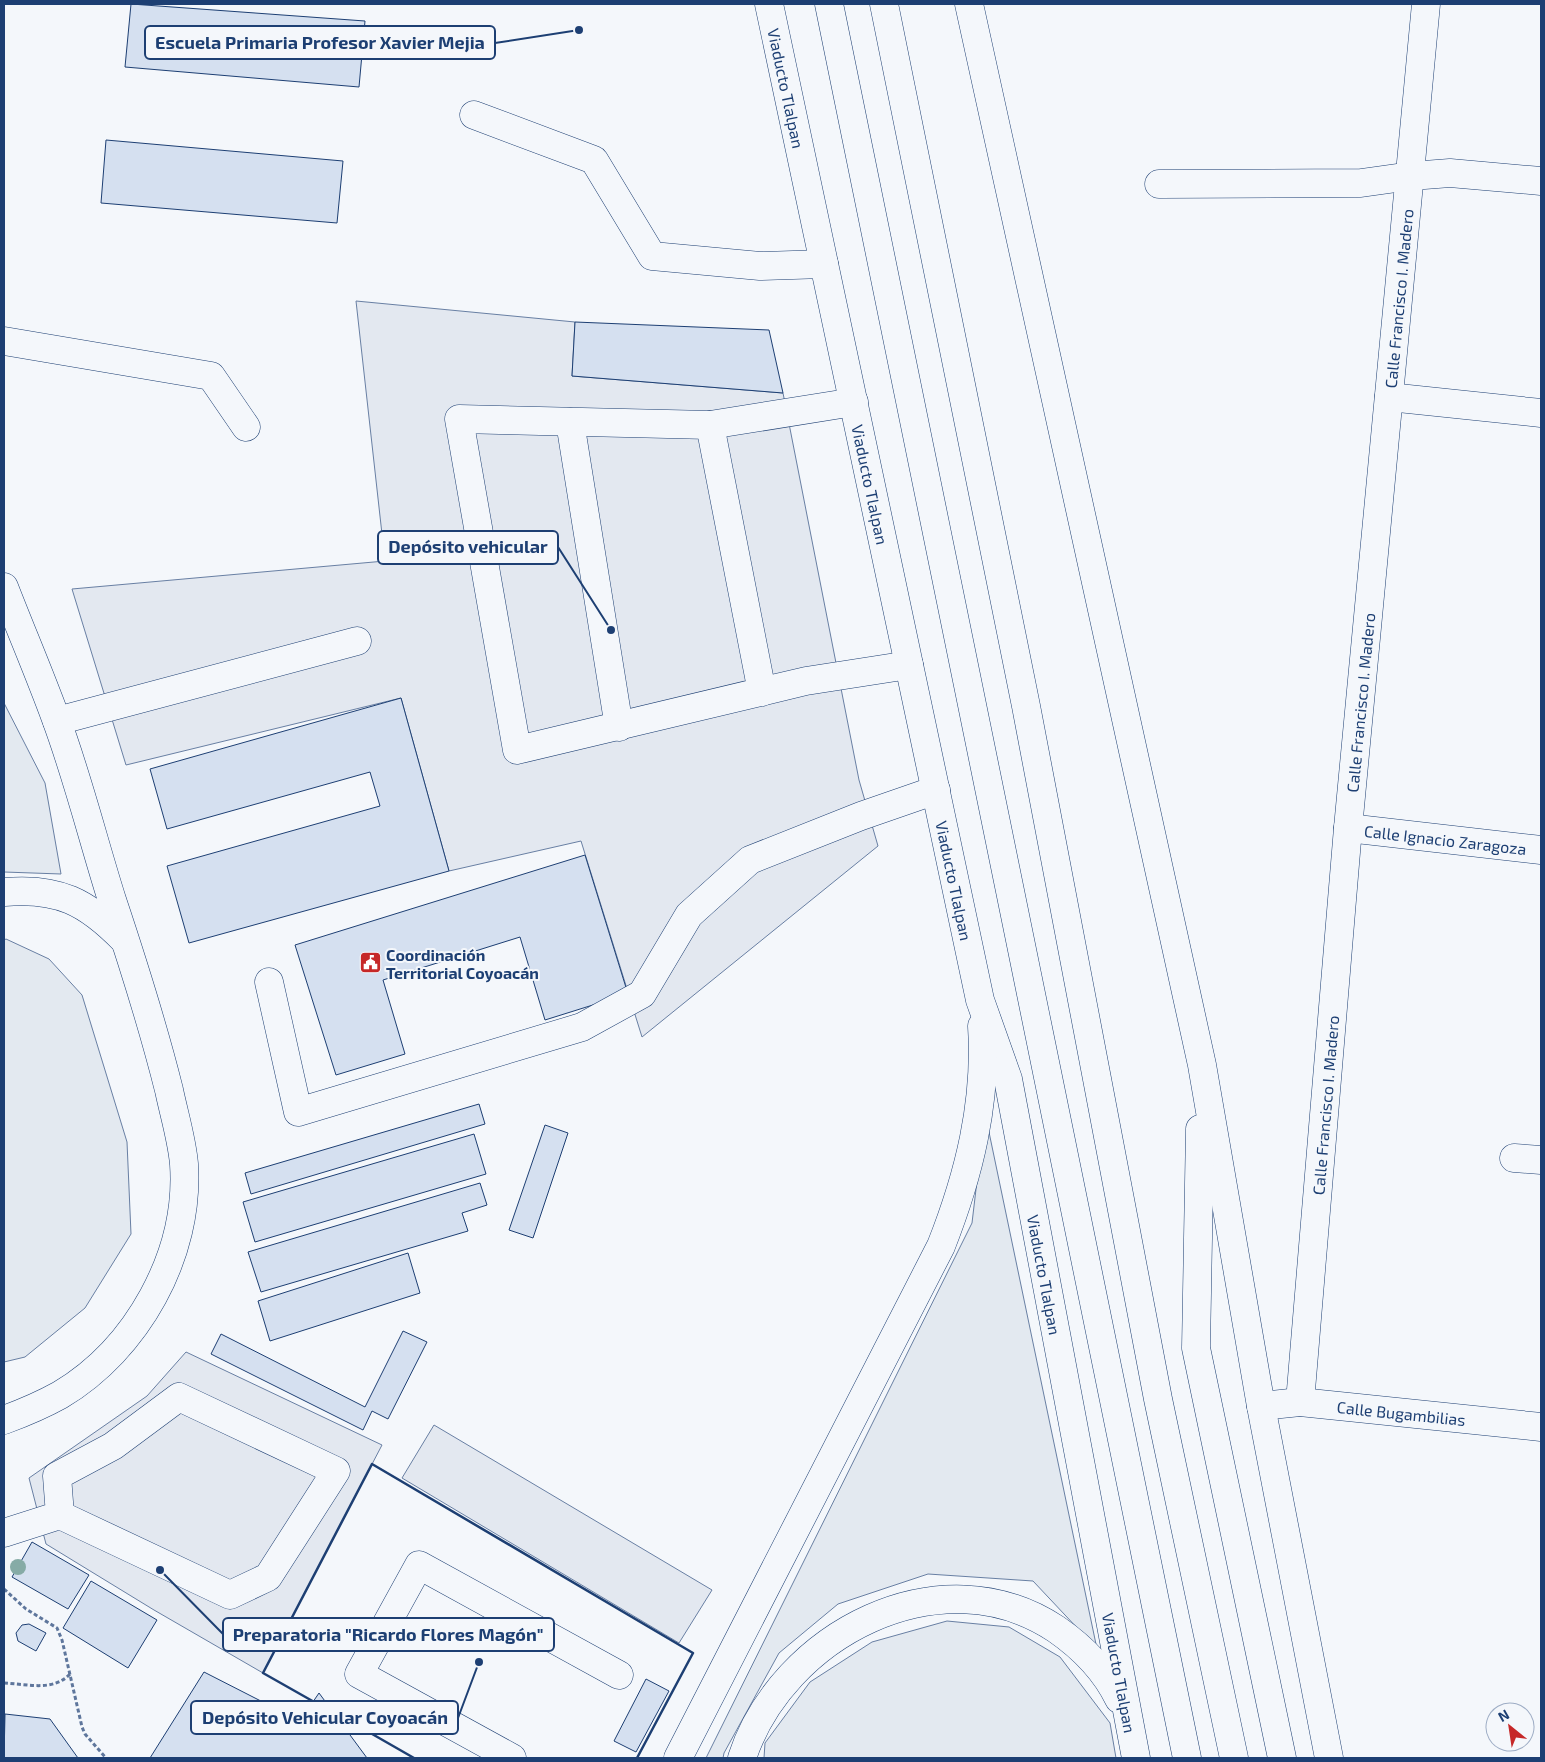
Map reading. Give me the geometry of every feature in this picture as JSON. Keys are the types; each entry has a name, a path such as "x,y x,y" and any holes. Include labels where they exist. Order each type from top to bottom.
{"main road":[{"name":"Viaducto Tlalpan","path":"769,4 980,1000 1008,1079 1136,1758"},
{"path":"829,4 1187,1758"},
{"path":"884,4 1026,706 1158,1399 1234,1758"},
{"path":"969,4 1202,1066 1261,1406 1329,1758"},
{"name":"Calle Francisco I. Madero","path":"1300,1402 1348,828 1426,4"},
{"path":"474,115 594,160 652,256 760,266 824,264"},
{"path":"1159,184 1362,183 1450,173 1541,181"},
{"path":"4,341 211,376 246,427"},
{"path":"1389,398 1541,412"},
{"path":"854,402 710,425 458,419 517,750 806,681 909,665"},
{"path":"570,422 619,727"},
{"path":"710,425 762,692"},
{"path":"4,587 57,721 164,1070 184,1163 184,1191 174,1247 163,1276 149,1304 132,1330 111,1353 62,1394 4,1420"},
{"path":"57,721 357,641"},
{"path":"269,982 298,1112 582,1027 642,994 689,915 750,860 861,816 936,790"},
{"name":"Calle Ignacio Zaragoza","path":"1348,828 1541,850"},
{"path":"4,892 32,890 68,898 87,907 105,920 126,942"},
{"path":"678,1758 941,1246 958,1202 971,1158 978,1118 983,1055 980,1000"},
{"path":"1202,1066 1196,1348 1282,1758"},
{"path":"1514,1158 1541,1160"},
{"path":"4,1533 60,1515 230,1595 268,1577 336,1470 179,1397 113,1446 57,1476 60,1515"},
{"name":"Calle Bugambilias","path":"1261,1406 1300,1402 1541,1427"},
{"path":"512,1758 359,1674 419,1565 619,1675"},
{"path":"742,1758 750,1734 764,1708 801,1663 823,1645 849,1628 877,1615 906,1606 936,1601 967,1599 993,1603 1019,1610 1043,1620 1085,1652 1102,1671 1127,1717"}],"path":[{"path":"4,1589 26,1609 57,1628 85,1734 106,1758"},
{"path":"4,1683 49,1686 62,1682 70,1673"}],"shaded area":[{"path":"356,301 575,322 572,376 783,393 859,780 878,846 642,1037 581,841 449,871 401,698 126,765 72,589 385,561"},
{"path":"4,703 45,783 61,874 4,872"},
{"path":"6,939 49,959 82,995 127,1142 131,1234 85,1308 25,1357 4,1362 4,940"},
{"path":"985,1113 1097,1649 1033,1581 928,1574 838,1604 779,1653 723,1758 706,1758 972,1223"},
{"path":"186,1352 382,1445 263,1673 154,1610 46,1544 29,1478 147,1396"},
{"path":"434,1425 712,1590 679,1643 402,1478"},
{"path":"947,1621 1009,1627 1060,1657 1110,1723 1116,1758 764,1758 765,1743 810,1682 872,1642"}],"building":[{"path":"131,4 365,21 359,87 125,67"},
{"path":"106,140 343,161 337,223 101,203"},
{"path":"575,322 769,330 783,393 572,376"},
{"path":"401,698 449,871 189,943 167,866 380,806 370,772 167,829 150,769"},
{"name":"Coordinación Territorial Coyoacán","path":"585,855 628,994 545,1020 520,937 383,980 405,1054 336,1075 295,945"},
{"path":"479,1104 485,1124 251,1194 245,1173"},
{"path":"545,1125 568,1133 533,1238 509,1230"},
{"path":"474,1134 486,1174 255,1242 243,1202"},
{"path":"480,1183 487,1205 462,1213 468,1231 261,1292 248,1252"},
{"path":"408,1253 420,1293 270,1341 258,1301"},
{"path":"403,1331 427,1342 388,1419 372,1411 363,1430 211,1354 221,1334 365,1407"},
{"path":"32,1542 89,1575 68,1609 12,1577"},
{"path":"91,1581 157,1620 128,1668 63,1628"},
{"path":"29,1624 46,1633 36,1651 18,1641 16,1633 22,1625"},
{"path":"204,1672 300,1721 319,1693 367,1758 150,1758"},
{"path":"646,1679 669,1691 636,1752 614,1741"},
{"path":"5,1714 50,1719 78,1758 4,1758"}],"wall":[{"path":"316,1703 263,1673 372,1464 693,1653 637,1758"},
{"path":"332,1711 414,1758"}],"place":[{"name":"Escuela Primaria Profesor Xavier Mejia","path":"579,30"},
{"name":"Depósito vehicular","path":"611,630"},
{"name":"Coordinación Territorial Coyoacán","path":"370,963"},
{"name":"Preparatoria \"Ricardo Flores Magón\"","path":"160,1570"},
{"name":"Depósito Vehicular Coyoacán","path":"479,1662"}]}
